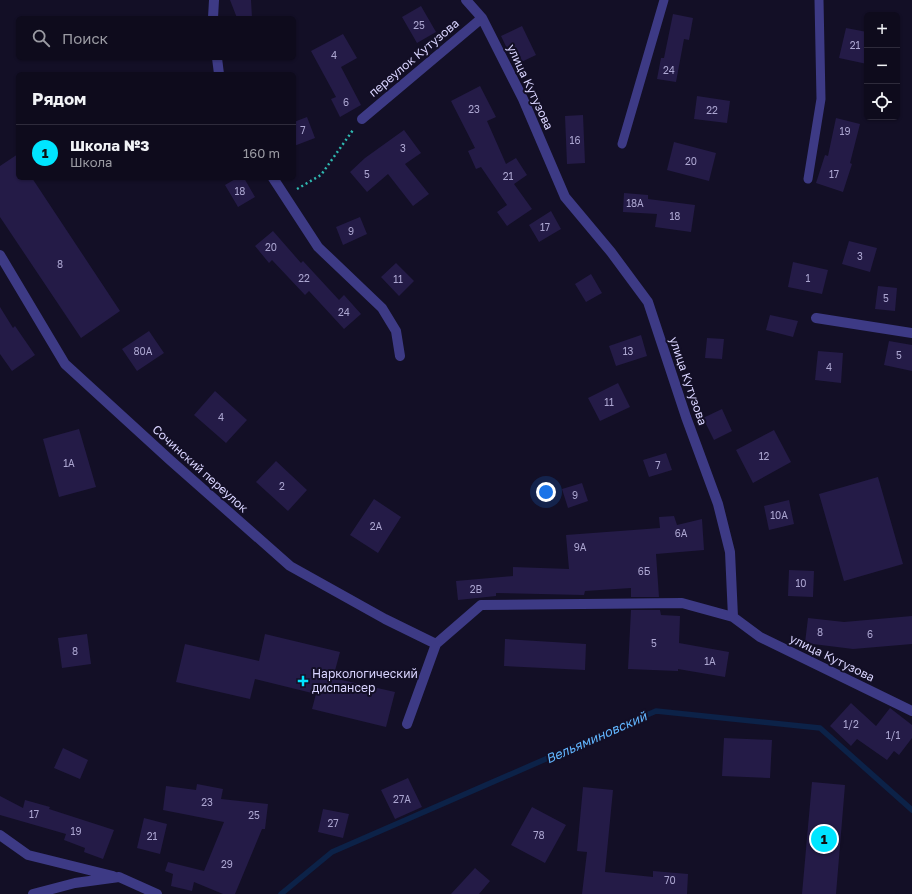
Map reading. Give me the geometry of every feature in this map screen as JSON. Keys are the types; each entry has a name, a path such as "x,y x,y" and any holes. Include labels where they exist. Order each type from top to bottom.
{"street":[{"path":"213,16 214,0"},
{"name":"улица Кутузова","path":"466,0 482,18 523,99 565,197 611,252 648,302 719,511 730,552 733,617 760,637 912,711"},
{"name":"переулок Кутузова","path":"362,119 482,18"},
{"path":"216,60 219,72"},
{"path":"274,180 318,247 382,308 396,330 400,356"},
{"name":"Сочинский переулок","path":"0,256 65,364 182,471 290,566 384,619 436,644"},
{"path":"816,318 912,333"},
{"path":"407,724 436,644 481,605 682,603 733,617"},
{"path":"0,835 28,855 119,877 157,894"},
{"path":"33,894 75,883 119,877"}],"lane":[{"path":"622,144 664,0"},
{"path":"808,179 821,99 819,0"}],"path":[{"path":"284,197 321,175 362,119"}],"building":[{"path":"230,0 251,0 252,16 236,16"},
{"path":"421,6 436,32 417,43 402,17"},
{"path":"673,14 693,18 689,40 684,39 676,82 657,79 661,58 664,58"},
{"path":"522,26 536,55 515,65 501,36"},
{"path":"846,28 864,31 864,63 839,58"},
{"path":"343,34 357,58 341,67 361,105 340,117 331,99 336,97 311,51"},
{"path":"480,86 496,117 487,121 506,164 516,158 527,175 514,184 532,209 507,226 497,212 507,205 481,167 476,169 468,151 475,148 451,101"},
{"path":"697,96 730,101 727,123 694,119"},
{"path":"583,115 585,163 567,164 565,116"},
{"path":"307,117 315,138 296,145 296,121"},
{"path":"836,118 860,124 850,163 852,164 843,192 816,183 825,155 828,156"},
{"path":"404,130 421,153 405,164 429,194 413,206 388,174 367,192 350,172 365,158"},
{"path":"674,142 716,153 709,181 667,170"},
{"path":"16,155 16,180 33,180 120,311 81,338 0,217 0,166"},
{"path":"234,180 245,180 255,197 238,207 225,185"},
{"path":"624,193 648,195 648,199 695,205 691,232 655,227 657,214 623,212"},
{"path":"551,211 561,229 539,242 529,225"},
{"path":"360,217 367,234 343,245 336,227"},
{"path":"273,231 301,263 303,261 339,300 344,295 361,314 344,329 309,291 305,295 272,260 269,263 255,246"},
{"path":"849,241 877,248 870,272 842,264"},
{"path":"793,262 828,270 822,294 788,287"},
{"path":"396,263 414,281 399,296 381,277"},
{"path":"591,274 602,293 586,302 575,284"},
{"path":"878,286 897,288 895,311 875,309"},
{"path":"0,307 13,328 15,326 35,355 12,371 0,354"},
{"path":"770,315 798,321 793,337 766,330"},
{"path":"149,331 164,353 137,371 122,349"},
{"path":"641,335 647,356 616,366 609,346"},
{"path":"707,338 724,339 722,359 705,358"},
{"path":"889,341 912,345 912,371 884,365"},
{"path":"818,351 843,353 841,383 815,380"},
{"path":"618,383 630,407 600,421 588,398"},
{"path":"215,391 247,420 226,443 194,415"},
{"path":"722,409 732,431 714,440 703,418"},
{"path":"79,429 96,487 59,497 43,439"},
{"path":"774,430 791,462 753,483 736,450"},
{"path":"666,453 672,470 649,477 643,460"},
{"path":"276,461 307,490 288,511 256,482"},
{"path":"878,477 903,564 844,581 819,494"},
{"path":"582,483 588,501 568,508 562,489"},
{"path":"374,499 401,517 378,553 350,535"},
{"path":"789,500 794,524 769,530 764,506"},
{"path":"674,516 677,525 702,519 704,550 656,554 659,597 631,597 631,588 585,591 584,595 496,593 496,596 458,600 456,581 513,576 513,567 569,569 566,535 660,528 659,517"},
{"path":"789,570 814,571 813,597 788,596"},
{"path":"631,610 660,610 661,615 680,616 679,643 729,652 725,677 678,669 678,671 628,669"},
{"path":"912,616 912,644 853,649 805,643 808,618 844,622"},
{"path":"87,634 91,664 62,668 58,638"},
{"name":"Наркологический диспансер","path":"265,634 340,652 333,678 395,692 386,727 312,709 316,694 255,679 250,699 176,682 185,644 259,661"},
{"path":"505,639 586,644 585,670 504,666"},
{"path":"851,703 876,726 890,708 912,725 912,738 899,755 894,751 887,760 857,739 851,746 830,726"},
{"path":"724,738 772,740 770,778 722,776"},
{"path":"63,748 88,760 80,779 54,768"},
{"path":"408,778 422,807 395,819 381,790"},
{"path":"812,782 845,785 836,894 802,894"},
{"path":"197,784 223,789 221,799 268,804 265,829 262,829 235,894 223,894 194,882 192,891 171,886 173,874 165,871 168,862 204,871 224,822 163,810 166,786 196,790"},
{"path":"583,787 613,790 605,872 653,877 653,871 688,874 687,894 582,894 587,852 577,851"},
{"path":"0,796 23,808 25,800 50,807 49,809 114,830 103,859 84,852 85,848 64,840 66,834 0,815"},
{"path":"532,807 566,825 545,863 511,845"},
{"path":"323,809 349,814 343,838 318,832"},
{"path":"144,818 167,824 160,854 137,848"},
{"path":"475,868 490,881 479,894 451,894"}],"waterway":[{"name":"Вельяминовский","path":"281,894 332,852 656,711 820,728 912,810"}],"place":[{"name":"Наркологический диспансер","path":"303,681"},
{"name":"Школа №3","path":"824,839"}]}
